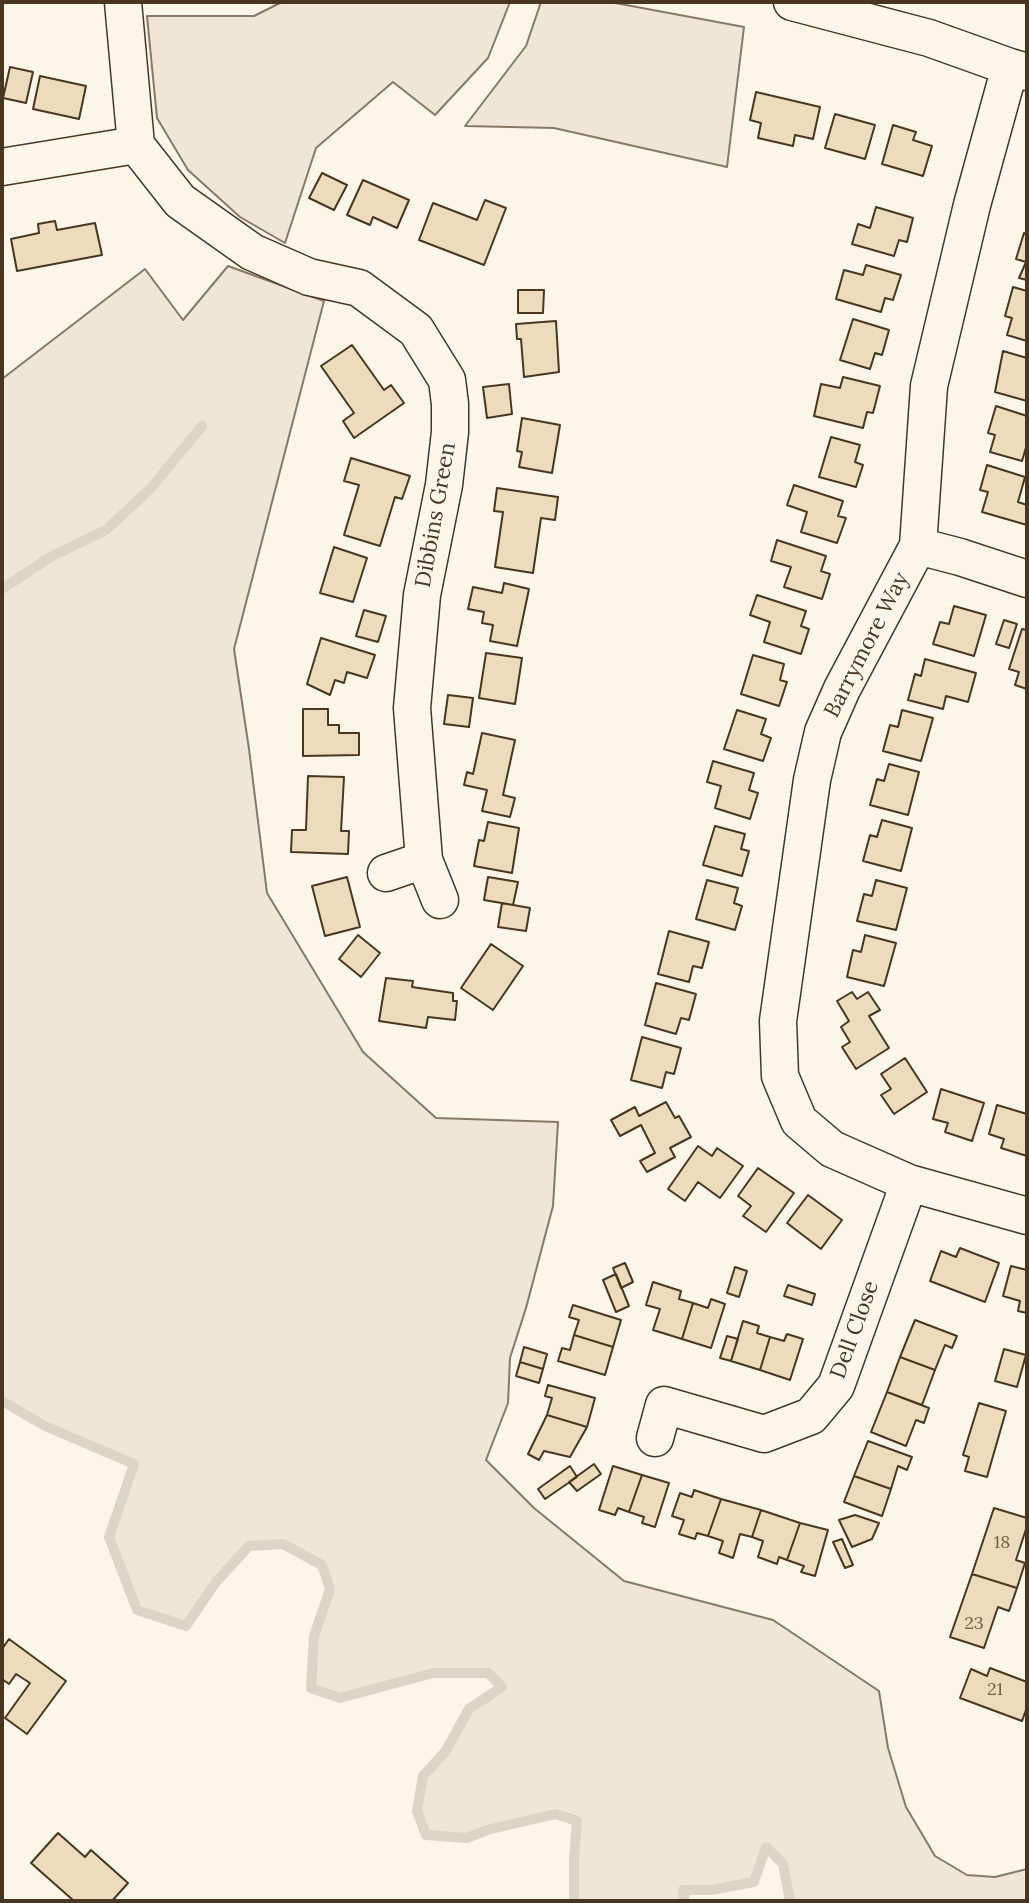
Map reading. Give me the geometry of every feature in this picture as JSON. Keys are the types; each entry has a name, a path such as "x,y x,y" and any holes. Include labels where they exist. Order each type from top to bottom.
{"street":[{"path":"2,167 136,145 123,2"},
{"path":"792,2 929,38 1018,70"},
{"name":"Barrymore Way","path":"1018,70 972,205 929,386 918,546 842,689 823,732 812,780 778,1021 780,1076 799,1121 832,1149 909,1183 1027,1216"},
{"name":"Dibbins Green","path":"136,145 180,201 252,252 309,277 359,288 416,330 447,380 450,432 444,485 422,595 412,708 424,860 440,900"},
{"path":"918,546 1027,579"},
{"path":"386,873 424,860"},
{"name":"Dell Close","path":"663,1408 764,1434 811,1416 836,1386 909,1183"}],"shaded area":[{"path":"282,2 510,2 488,58 435,115 393,82 316,148 285,243 240,217 188,170 157,118 147,16 254,16"},
{"path":"541,2 610,2 744,27 727,167 554,128 465,126 526,46"},
{"path":"228,266 324,301 234,649 267,893 363,1052 436,1118 558,1122 553,1206 510,1358 508,1403 486,1460 534,1508 624,1581 773,1620 879,1691 888,1748 906,1807 935,1856 967,1875 995,1877 1027,1869 1027,1901 790,1901 783,1864 766,1848 754,1882 711,1890 683,1890 685,1901 574,1901 577,1821 556,1814 487,1830 467,1838 426,1835 417,1811 423,1776 445,1752 469,1709 502,1686 488,1673 433,1673 340,1698 311,1688 314,1636 330,1589 322,1565 283,1544 249,1547 216,1582 186,1626 137,1610 109,1537 133,1464 45,1426 2,1401 2,379 145,269 183,320"}],"building":[{"path":"10,67 33,72 26,103 3,98"},
{"path":"40,76 86,86 79,119 33,109"},
{"path":"756,92 820,107 813,139 795,135 793,146 758,138 761,123 750,120"},
{"path":"835,114 875,125 865,159 825,148"},
{"path":"893,125 916,132 913,140 932,146 923,176 882,164"},
{"path":"322,173 347,185 334,210 309,198"},
{"path":"363,180 409,200 397,228 373,217 370,225 347,215"},
{"path":"485,200 506,208 484,265 419,240 433,203 477,220"},
{"path":"876,207 913,218 907,242 899,240 894,256 852,244 858,224 870,228"},
{"path":"55,221 57,230 95,223 102,255 17,271 11,239 39,233 38,224"},
{"path":"1024,233 1027,234 1027,280 1019,278 1026,262 1016,259"},
{"path":"866,265 901,275 893,300 885,298 881,312 836,299 844,270 863,275"},
{"path":"1013,287 1027,291 1027,341 1007,335 1012,318 1005,316"},
{"path":"518,290 544,290 543,313 518,313"},
{"path":"853,319 889,330 882,355 875,353 870,369 840,360"},
{"path":"556,321 559,372 524,377 521,339 517,339 516,324"},
{"path":"352,345 384,390 391,385 404,403 354,438 343,421 354,413 321,366"},
{"path":"1003,351 1027,358 1027,401 995,392"},
{"path":"843,377 880,386 873,413 867,412 863,428 814,416 821,384 840,388"},
{"path":"509,384 512,414 487,418 483,387"},
{"path":"996,406 1027,416 1027,444 1022,461 990,452 995,435 988,433"},
{"path":"522,418 560,425 552,473 519,467 522,452 517,451"},
{"path":"831,437 860,445 855,462 863,465 856,487 819,477"},
{"path":"351,458 410,476 402,499 395,497 380,546 344,535 359,485 344,481"},
{"path":"987,465 1025,477 1018,502 1027,505 1027,525 982,512 988,492 980,490"},
{"path":"794,485 843,501 838,516 846,518 837,543 801,532 807,512 787,505"},
{"path":"497,488 558,497 555,520 541,518 533,573 495,567 503,512 494,511"},
{"path":"777,540 826,556 821,571 830,574 822,599 784,587 791,567 771,561"},
{"path":"334,547 367,558 353,602 320,593"},
{"path":"504,583 529,589 517,646 490,641 493,625 482,623 484,612 468,609 473,587 502,593"},
{"path":"757,595 806,611 801,626 809,629 801,654 764,642 770,622 750,615"},
{"path":"954,606 986,615 974,656 933,644 940,622 949,624"},
{"path":"364,610 386,616 378,642 356,636"},
{"path":"1004,620 1017,624 1009,648 996,644"},
{"path":"1022,629 1027,630 1027,689 1015,685 1019,672 1009,669"},
{"path":"321,638 375,655 367,678 347,672 344,683 335,680 330,695 307,684"},
{"path":"486,653 522,658 515,704 479,698"},
{"path":"753,655 784,664 780,680 787,682 779,706 741,694"},
{"path":"925,659 976,673 968,702 946,696 943,709 908,700 915,674 921,676"},
{"path":"448,695 473,698 469,727 444,724"},
{"path":"303,709 328,709 328,725 339,725 339,733 359,733 359,755 303,756"},
{"path":"737,710 766,719 761,734 771,738 763,761 724,749"},
{"path":"902,710 933,718 921,761 883,751 890,725 898,727"},
{"path":"482,733 515,740 503,795 515,798 510,817 482,811 487,790 464,785 467,772 473,774"},
{"path":"713,761 754,773 749,790 758,793 750,819 715,808 721,786 707,782"},
{"path":"889,764 919,772 908,815 870,805 877,779 884,781"},
{"path":"308,776 344,777 341,831 349,831 348,854 291,852 292,830 306,830"},
{"path":"882,820 912,828 901,871 863,861 870,835 877,837"},
{"path":"488,822 519,828 512,873 474,866 479,840 484,841"},
{"path":"715,826 745,834 741,849 749,851 742,876 703,865"},
{"path":"347,877 360,927 325,936 312,886"},
{"path":"488,877 518,882 513,905 484,900"},
{"path":"707,880 738,888 734,903 742,906 735,930 696,919"},
{"path":"876,880 907,888 896,930 857,921 864,894 872,896"},
{"path":"502,903 530,908 526,931 498,927"},
{"path":"669,931 709,942 702,968 693,966 689,982 658,974"},
{"path":"358,935 380,953 361,977 339,959"},
{"path":"865,935 896,943 884,986 847,977 853,950 861,952"},
{"path":"491,944 523,966 493,1010 461,988"},
{"path":"386,978 413,981 412,987 453,993 453,1001 457,1001 455,1020 428,1017 426,1028 379,1021"},
{"path":"656,983 696,994 689,1020 681,1018 676,1034 645,1025"},
{"path":"852,992 857,999 868,992 880,1010 869,1016 889,1048 856,1069 842,1047 850,1042 841,1027 849,1021 837,1001"},
{"path":"642,1037 681,1048 674,1074 666,1072 662,1088 631,1080"},
{"path":"905,1058 927,1092 894,1114 881,1095 891,1089 881,1074"},
{"path":"941,1089 984,1103 972,1141 945,1132 948,1123 933,1119"},
{"path":"666,1102 675,1118 679,1116 691,1137 670,1148 675,1157 647,1172 640,1161 655,1153 641,1125 620,1136 611,1120 635,1107 639,1116"},
{"path":"997,1105 1027,1114 1027,1156 1001,1148 1004,1139 989,1134"},
{"path":"698,1146 712,1156 717,1148 743,1166 720,1198 698,1182 685,1201 668,1189"},
{"path":"758,1168 794,1193 766,1232 743,1216 751,1206 738,1196"},
{"path":"808,1195 842,1220 821,1249 787,1223"},
{"path":"960,1248 999,1263 985,1302 930,1281 941,1251 956,1257"},
{"path":"625,1263 633,1282 621,1288 613,1268"},
{"path":"1011,1266 1027,1270 1027,1313 1018,1311 1020,1301 1003,1296"},
{"path":"735,1267 747,1271 739,1297 727,1293"},
{"path":"616,1274 629,1306 616,1312 603,1280"},
{"path":"653,1282 681,1291 679,1299 693,1303 682,1339 653,1330 660,1309 646,1305"},
{"path":"788,1285 815,1294 812,1305 784,1296"},
{"path":"711,1299 725,1304 711,1348 682,1339 693,1303 708,1308"},
{"path":"573,1305 621,1320 613,1347 574,1335 579,1320 569,1317"},
{"path":"915,1320 957,1336 952,1348 945,1345 935,1370 900,1357"},
{"path":"743,1321 759,1326 757,1333 770,1337 760,1370 731,1361"},
{"path":"787,1334 803,1339 790,1380 760,1370 770,1337 784,1341"},
{"path":"574,1335 613,1347 605,1375 558,1361 562,1348 570,1350"},
{"path":"727,1336 738,1339 731,1361 720,1358"},
{"path":"524,1347 547,1354 543,1369 520,1362"},
{"path":"1004,1349 1026,1355 1017,1387 995,1381"},
{"path":"900,1357 935,1370 922,1405 887,1392"},
{"path":"520,1362 543,1369 539,1383 516,1376"},
{"path":"548,1385 595,1398 587,1427 547,1415 552,1398 545,1396"},
{"path":"887,1392 929,1408 924,1423 916,1420 906,1446 871,1432"},
{"path":"979,1403 1006,1411 987,1477 965,1471 969,1457 963,1455"},
{"path":"547,1415 587,1427 570,1457 544,1451 539,1460 528,1454"},
{"path":"868,1441 912,1457 907,1470 898,1466 891,1489 854,1476"},
{"path":"594,1464 601,1474 577,1491 569,1482"},
{"path":"570,1466 577,1477 545,1499 538,1489"},
{"path":"613,1466 642,1475 629,1512 618,1508 615,1515 599,1510"},
{"path":"642,1475 669,1483 655,1527 642,1523 644,1517 629,1512"},
{"path":"854,1476 891,1489 882,1516 844,1502"},
{"path":"694,1490 721,1499 708,1536 697,1533 695,1539 679,1534 684,1520 672,1516 680,1493 692,1497"},
{"path":"721,1499 761,1510 752,1537 740,1534 733,1558 719,1553 723,1541 708,1536"},
{"path":"994,1508 1027,1518 1016,1560 1025,1563 1017,1588 972,1574"},
{"path":"761,1510 800,1523 787,1560 779,1557 777,1564 758,1557 763,1541 752,1537"},
{"path":"855,1515 879,1523 872,1539 852,1547 839,1520"},
{"path":"800,1523 828,1530 815,1576 801,1572 804,1566 787,1560"},
{"path":"842,1539 853,1565 845,1568 833,1542"},
{"path":"972,1574 1017,1588 1009,1611 998,1607 984,1648 950,1637"},
{"path":"9,1639 66,1681 27,1734 5,1718 30,1683 16,1674 9,1684 2,1679 2,1649"},
{"path":"990,1668 1027,1682 1027,1707 1022,1721 960,1698 971,1669 987,1676"},
{"path":"58,1833 85,1857 91,1850 128,1883 112,1901 74,1901 31,1863"}],"waterway":[{"path":"2,589 52,556 106,530 151,488 202,426"},
{"path":"2,1401 45,1426 134,1464 109,1537 137,1610 186,1626 216,1582 249,1546 283,1544 322,1565 330,1589 314,1636 311,1688 340,1698 433,1673 488,1673 502,1687 469,1709 445,1752 423,1776 417,1811 426,1835 467,1838 487,1830 556,1814 577,1821 574,1901"},
{"path":"685,1901 683,1890 711,1890 754,1882 766,1847 783,1864 790,1901"}]}
